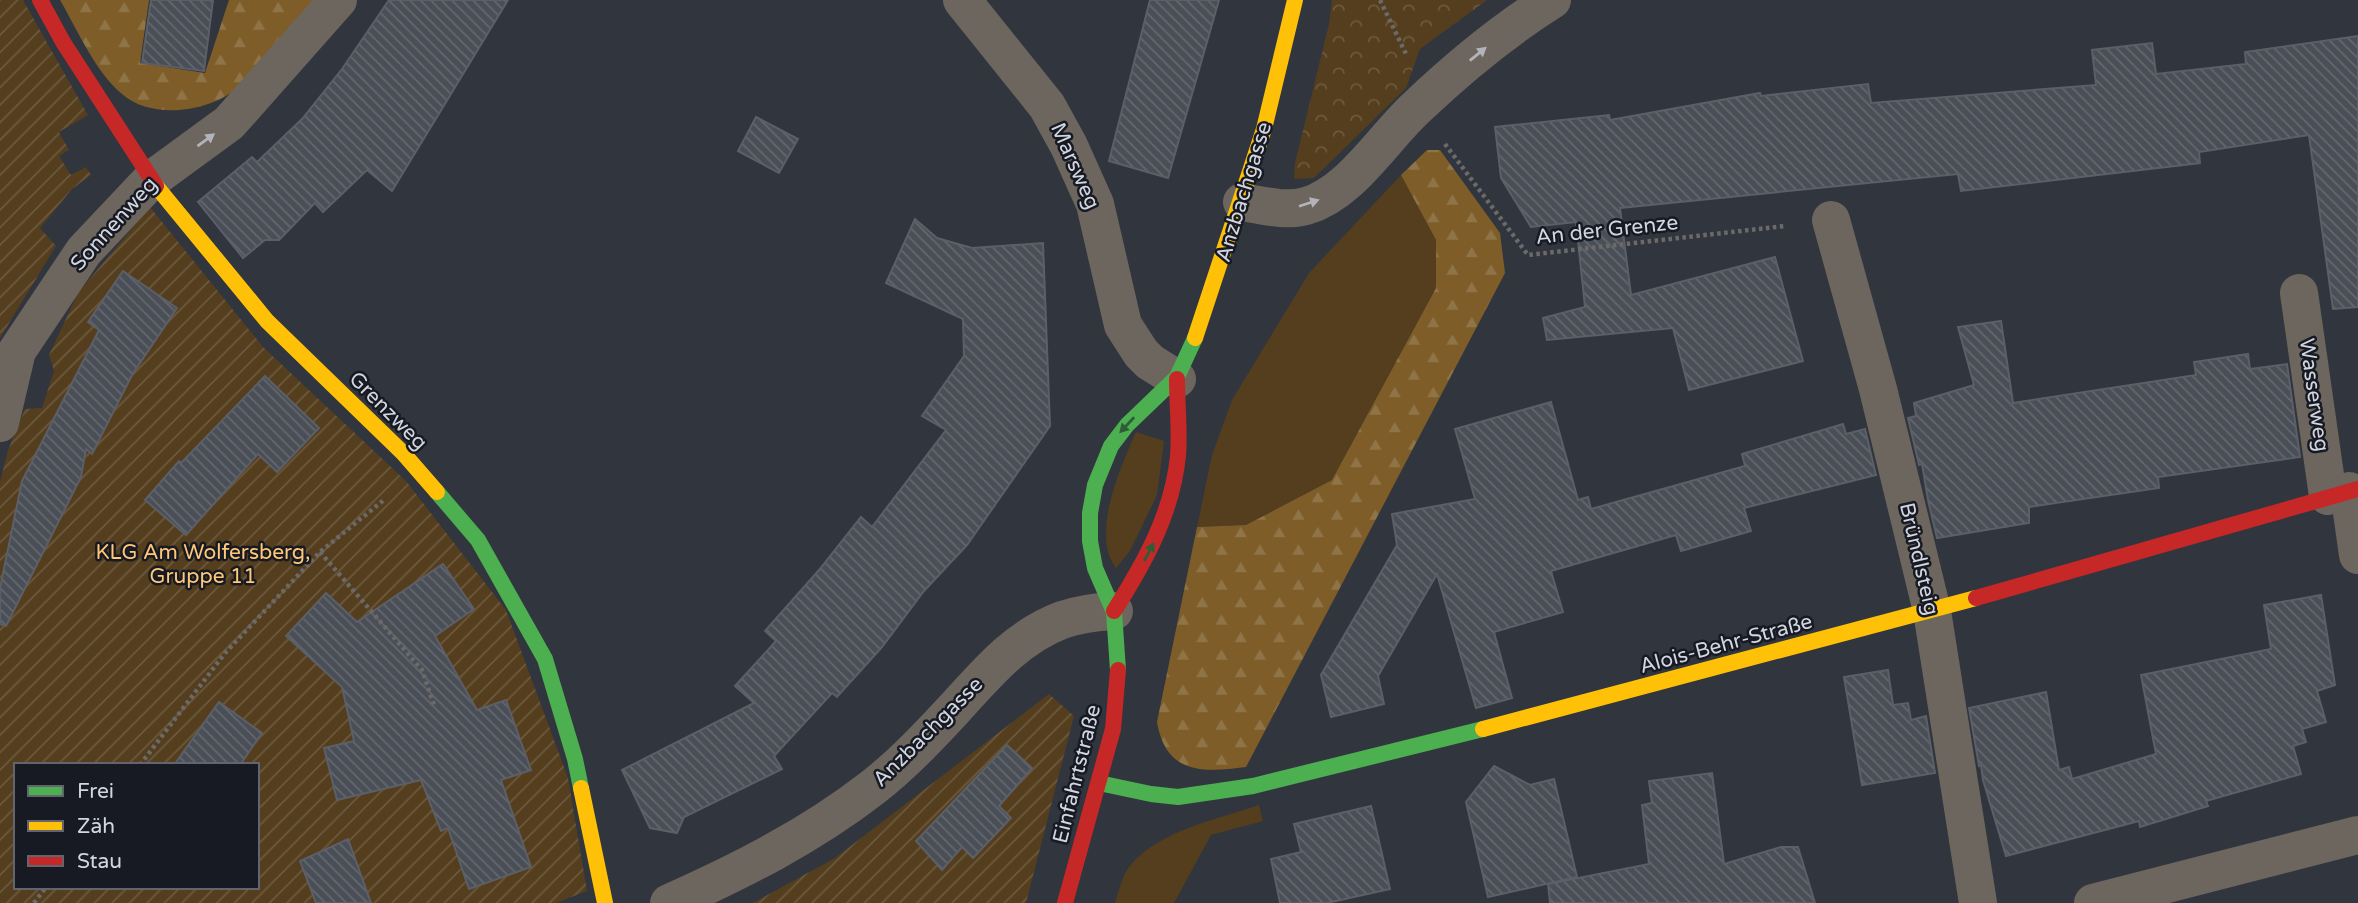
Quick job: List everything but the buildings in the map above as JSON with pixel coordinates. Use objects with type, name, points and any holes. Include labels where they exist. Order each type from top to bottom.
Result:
[{"type":"street","name":"Grenzweg","points":[[40,0],[63,42],[151,180],[267,321],[403,453],[478,540],[545,659],[575,759],[605,903]]},
{"type":"street","name":"Sonnenweg","points":[[0,423],[17,351],[84,251],[151,180],[229,123],[338,0]]},
{"type":"street","name":"Marsweg","points":[[962,0],[1048,106],[1095,204],[1123,325],[1150,362],[1177,379]]},
{"type":"street","name":"Anzbachgasse","points":[[1114,611],[1094,567],[1089,538],[1090,511],[1095,486],[1105,457],[1122,427],[1177,379],[1200,328],[1264,129],[1295,0]]},
{"type":"street","points":[[1242,202],[1282,208],[1304,206],[1325,198],[1342,186],[1417,106],[1501,36],[1552,0]]},
{"type":"street","name":"Bründlsteig","points":[[1831,220],[1878,389],[1932,611],[1978,903]]},
{"type":"street","name":"Wasserweg","points":[[2299,293],[2358,555]]},
{"type":"street","name":"Anzbachgasse","points":[[1114,611],[1137,575],[1166,519],[1174,489],[1179,452],[1177,379]]},
{"type":"street","name":"Alois-Behr-Straße","points":[[1099,783],[1178,797],[1253,786],[1595,701],[1932,611],[2345,492]]},
{"type":"street","name":"Anzbachgasse","points":[[669,903],[764,858],[816,827],[874,787],[921,744],[1014,647],[1063,620],[1084,614],[1114,611]]},
{"type":"street","name":"Einfahrtstraße","points":[[1065,903],[1099,783],[1117,703],[1114,611]]},
{"type":"street","points":[[2093,903],[2358,835]]},
{"type":"path","points":[[1380,0],[1418,79],[1417,106]]},
{"type":"path","name":"An der Grenze","points":[[1417,106],[1528,255],[1831,220]]},
{"type":"path","points":[[142,763],[225,653],[320,552],[419,473]]},
{"type":"path","points":[[320,552],[422,670],[435,705]]},
{"type":"green space","points":[[0,0],[23,0],[88,115],[59,132],[69,150],[59,156],[71,175],[86,167],[91,175],[72,189],[40,228],[56,246],[0,338]]},
{"type":"green space","points":[[60,0],[149,0],[140,63],[205,73],[229,0],[315,0],[260,65],[229,94],[199,107],[166,110],[135,102],[113,85],[95,63]]},
{"type":"green space","points":[[1332,0],[1487,0],[1420,49],[1406,88],[1314,178],[1294,179],[1295,163],[1329,24]]},
{"type":"green space","points":[[1427,150],[1440,150],[1500,233],[1505,273],[1246,767],[1215,770],[1188,766],[1169,752],[1157,722],[1197,527],[1246,525],[1332,480],[1436,288],[1436,240],[1401,175]]},
{"type":"green space","points":[[1401,175],[1436,240],[1436,288],[1332,480],[1246,525],[1197,527],[1212,455],[1232,400],[1309,273]]},
{"type":"green space","name":"KLG Am Wolfersberg, Gruppe 11","points":[[150,207],[263,347],[406,481],[506,610],[568,778],[587,891],[556,903],[0,903],[0,482],[8,450],[25,409],[42,408],[54,371],[49,355],[78,293]]},
{"type":"green space","points":[[1136,432],[1164,441],[1157,495],[1130,551],[1116,568],[1109,554],[1107,519],[1116,481]]},
{"type":"green space","points":[[1049,694],[1074,716],[1026,903],[753,903],[835,858]]},
{"type":"green space","points":[[1259,805],[1263,821],[1211,835],[1174,903],[1115,903],[1126,872],[1137,858],[1151,847],[1186,829]]},
{"type":"traffic: fast","points":[[1118,670],[1114,612],[1095,568],[1090,541],[1090,513],[1095,485],[1111,446],[1127,425],[1177,377],[1195,338]]},
{"type":"traffic: fast","points":[[437,492],[478,540],[545,659],[581,788]]},
{"type":"traffic: fast","points":[[1099,783],[1178,797],[1253,786],[1483,729]]},
{"type":"traffic: slow","points":[[1195,338],[1264,129],[1295,0]]},
{"type":"traffic: slow","points":[[156,186],[267,321],[403,453],[437,492]]},
{"type":"traffic: slow","points":[[1483,729],[1976,598]]},
{"type":"traffic: slow","points":[[581,788],[605,903]]},
{"type":"traffic: jam","points":[[40,0],[63,42],[156,186]]},
{"type":"traffic: jam","points":[[1114,611],[1146,556],[1170,498],[1178,456],[1177,379]]},
{"type":"traffic: jam","points":[[1976,598],[2358,489]]},
{"type":"traffic: jam","points":[[1065,903],[1113,729],[1118,670]]}]
